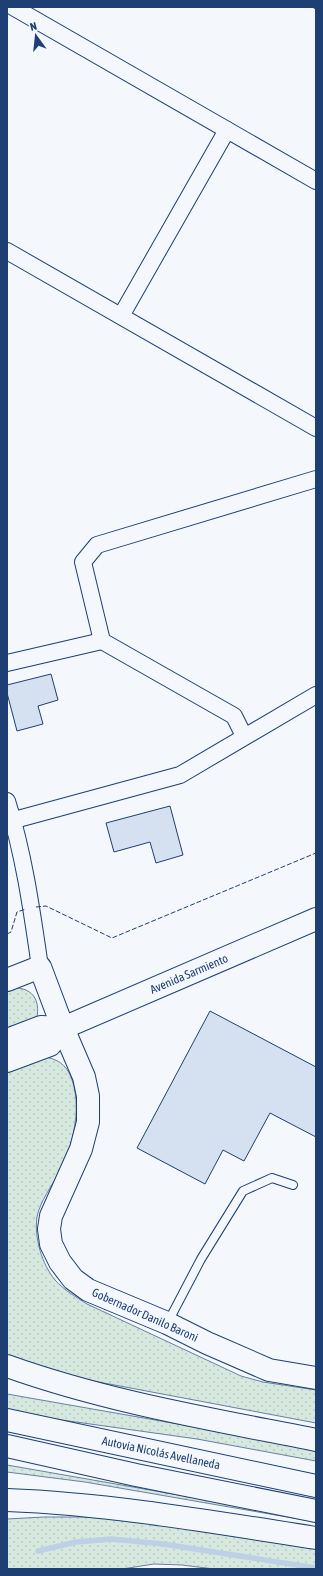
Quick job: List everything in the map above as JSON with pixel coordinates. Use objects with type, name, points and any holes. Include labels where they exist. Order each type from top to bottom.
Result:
[{"type":"main road","name":"Avenida Sarmiento","points":[[7,1040],[41,1027],[62,1028],[316,919]]},
{"type":"main road","points":[[7,980],[40,967]]},
{"type":"main road","name":"Gobernador Danilo Baroni","points":[[40,967],[62,1028],[84,1077],[88,1096],[88,1122],[81,1148],[51,1216],[49,1229],[51,1244],[60,1262],[73,1278],[88,1290],[167,1323],[207,1343],[269,1370],[316,1378]]},
{"type":"main road","points":[[7,1061],[50,1045],[62,1028]]},
{"type":"main road","points":[[7,1366],[47,1380],[143,1406],[316,1440]]},
{"type":"main road","name":"Autovía Nicolás Avellaneda","points":[[9,1420],[316,1486]]},
{"type":"main road","points":[[7,1446],[136,1476],[316,1511]]},
{"type":"main road","points":[[7,1500],[55,1502],[149,1513],[316,1538]]},
{"type":"street","points":[[13,7],[316,181]]},
{"type":"street","points":[[121,316],[227,130]]},
{"type":"street","points":[[7,250],[316,428]]},
{"type":"street","points":[[102,641],[83,562],[98,545],[316,479]]},
{"type":"street","points":[[7,663],[102,641],[234,716],[244,736]]},
{"type":"street","points":[[10,821],[180,775],[316,695]]},
{"type":"street","points":[[7,801],[10,821],[31,908],[40,967]]},
{"type":"lane","points":[[167,1323],[201,1258],[243,1191],[272,1178],[293,1185]]},
{"type":"shaded area","points":[[17,988],[31,993],[34,997],[38,1011],[37,1017],[7,1029],[7,989]]},
{"type":"shaded area","points":[[46,1057],[56,1060],[67,1069],[73,1083],[76,1105],[76,1116],[69,1150],[60,1171],[41,1205],[37,1217],[36,1225],[38,1242],[43,1259],[50,1274],[66,1290],[87,1304],[241,1376],[263,1382],[316,1390],[316,1423],[35,1370],[7,1361],[7,1073]]},
{"type":"shaded area","points":[[7,1394],[178,1424],[316,1446],[316,1461],[197,1439],[12,1413],[7,1432]]},
{"type":"shaded area","points":[[7,1465],[316,1519],[316,1522],[85,1482],[7,1472]]},
{"type":"shaded area","points":[[44,1517],[104,1517],[316,1548],[316,1569],[214,1569],[182,1565],[154,1564],[122,1569],[7,1569],[7,1519]]},
{"type":"building","points":[[51,674],[58,700],[38,706],[43,724],[17,731],[7,693],[7,685]]},
{"type":"building","points":[[170,806],[183,855],[156,863],[150,842],[114,852],[106,823]]},
{"type":"building","points":[[210,1011],[316,1067],[316,1137],[270,1113],[244,1161],[223,1150],[205,1184],[137,1148]]},
{"type":"waterway","points":[[38,1551],[76,1542],[112,1539],[163,1544],[316,1568]]},
{"type":"fence","points":[[312,7],[316,9]]},
{"type":"fence","points":[[36,907],[46,906],[112,938],[316,853]]},
{"type":"fence","points":[[7,934],[11,932],[17,912],[26,909]]}]
